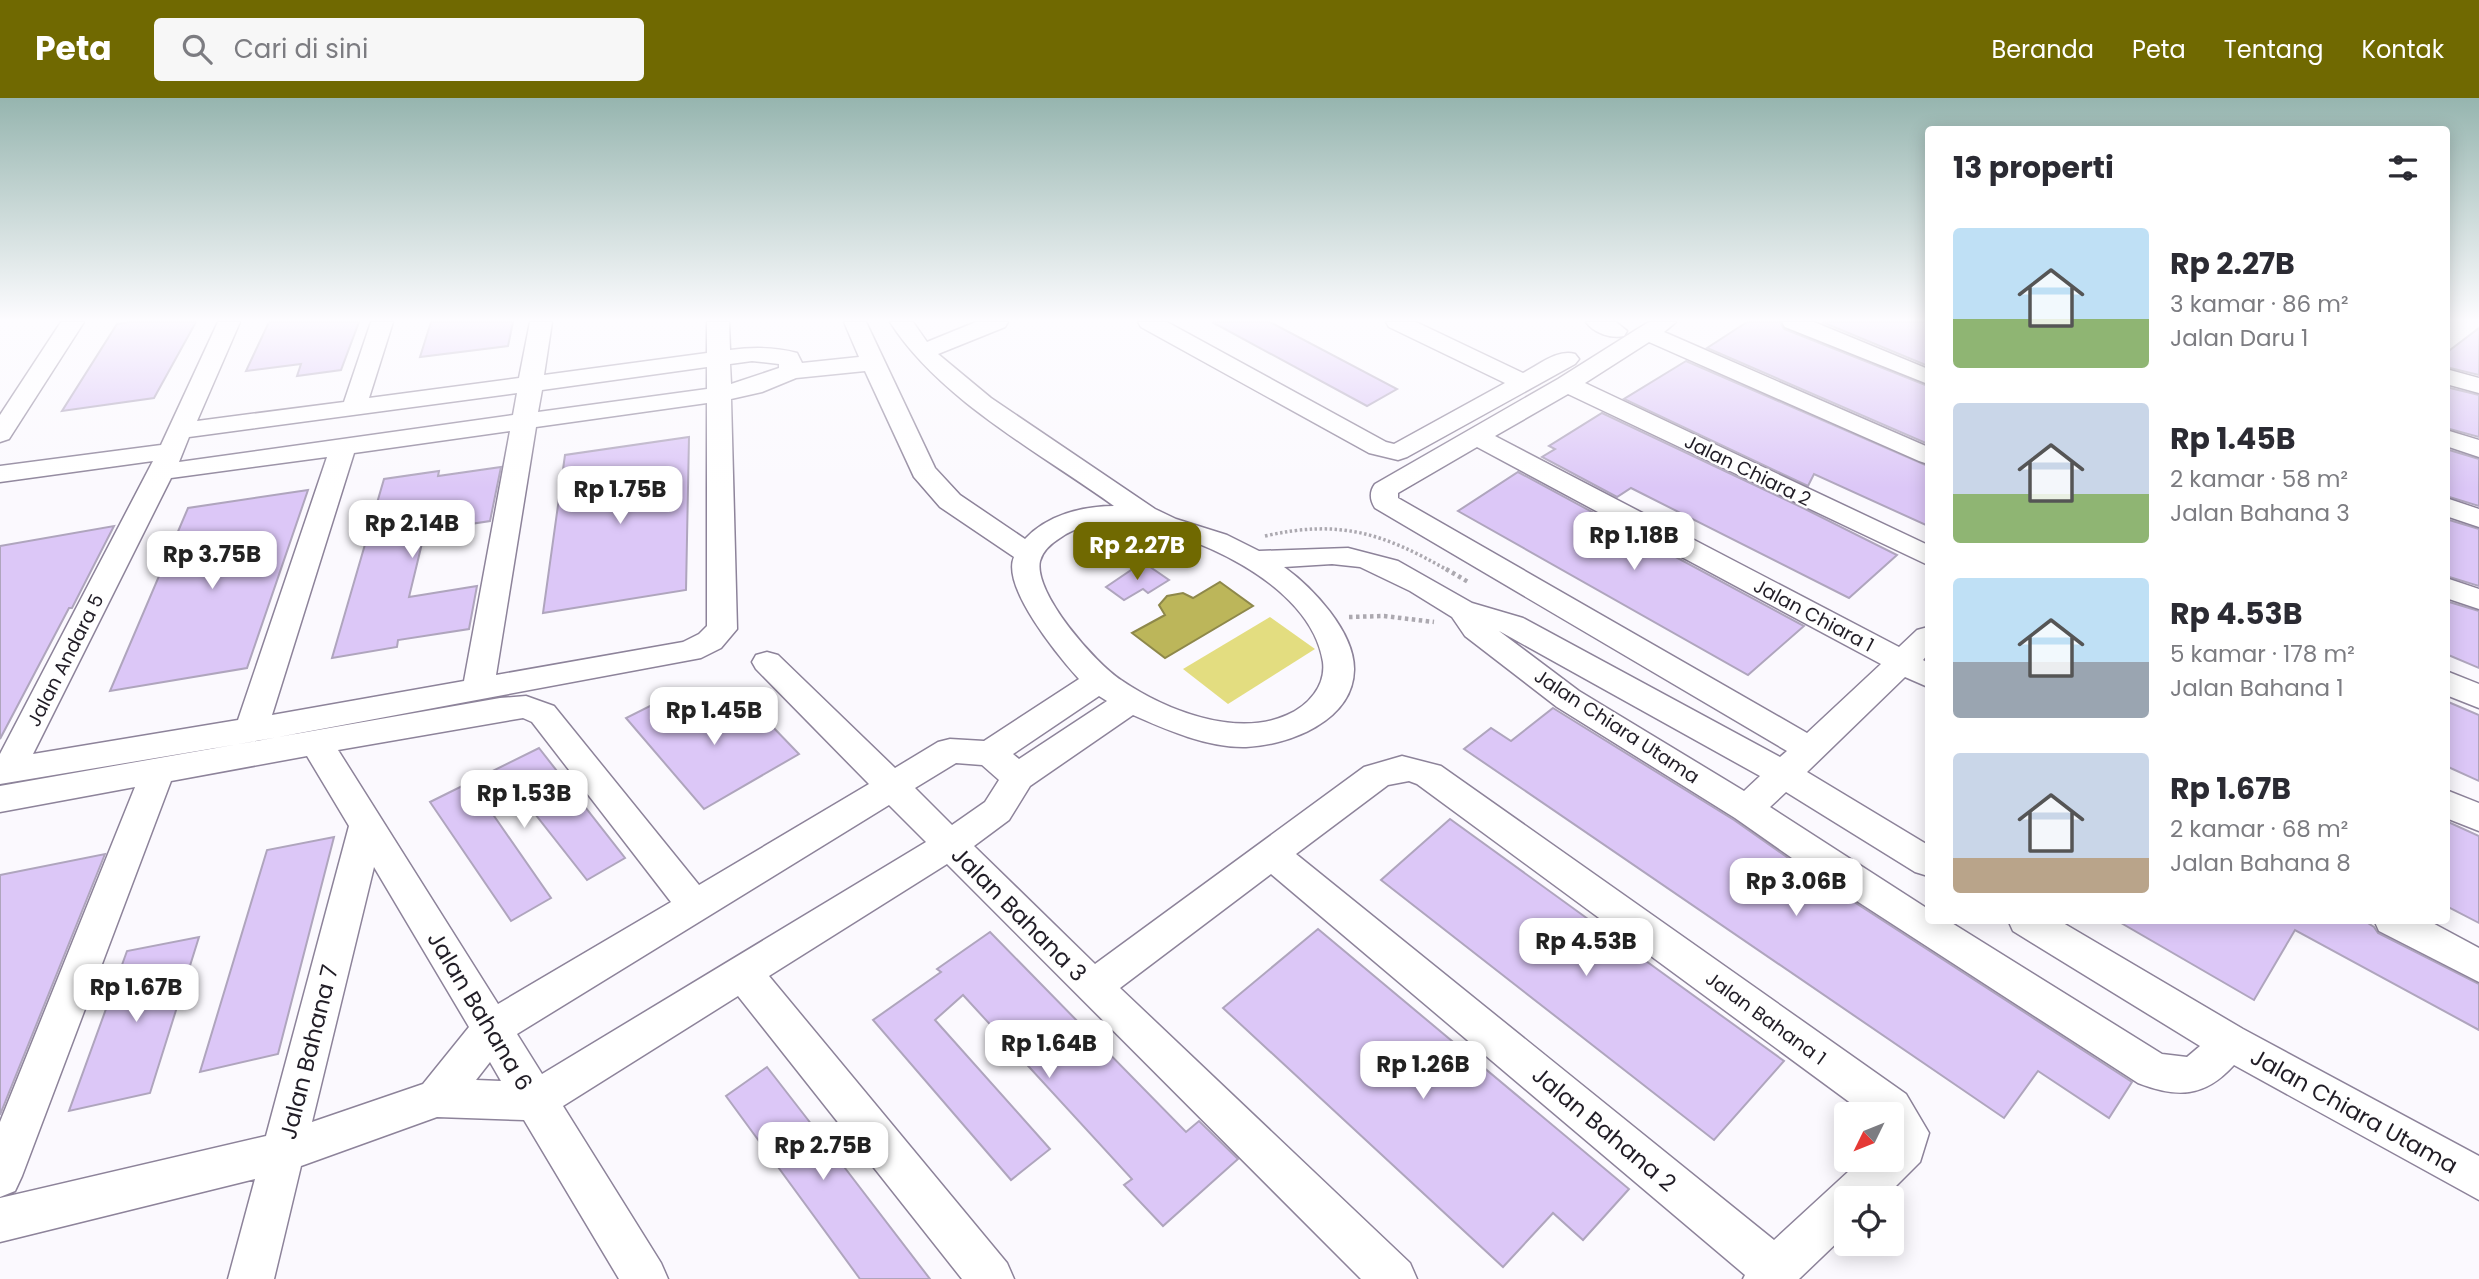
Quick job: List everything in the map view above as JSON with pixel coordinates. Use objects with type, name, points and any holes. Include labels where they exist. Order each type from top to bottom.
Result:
[{"type":"street","points":[[0,434],[37,377]]},
{"type":"street","name":"Jalan Andara 5","points":[[3,780],[170,451],[204,377]]},
{"type":"street","points":[[354,408],[364,377]]},
{"type":"street","points":[[478,689],[531,377]]},
{"type":"street","points":[[0,474],[170,451],[354,408],[580,377]]},
{"type":"street","points":[[3,780],[251,730],[690,651],[710,641],[722,629],[719,377]]},
{"type":"street","points":[[170,451],[343,446],[719,393],[753,387],[769,377]]},
{"type":"street","points":[[880,377],[923,471],[950,501],[1029,554]]},
{"type":"street","points":[[955,377],[981,401],[1155,520]]},
{"type":"street","points":[[1249,377],[1378,448],[1398,453],[1535,377]]},
{"type":"street","points":[[1512,377],[1524,383]]},
{"type":"street","points":[[1574,377],[1384,490],[1385,502],[1810,749]]},
{"type":"street","points":[[1748,377],[1925,455]]},
{"type":"street","points":[[2450,377],[2479,386]]},
{"type":"street","name":"Jalan Chiara 2","points":[[1567,383],[1925,555]]},
{"type":"street","name":"Jalan Chiara 1","points":[[1477,437],[1915,669]]},
{"type":"street","points":[[2450,439],[2479,449]]},
{"type":"street","points":[[251,730],[343,446]]},
{"type":"street","points":[[2450,508],[2479,519]]},
{"type":"street","points":[[1109,514],[1155,520],[1206,536],[1254,560],[1301,597],[1332,638],[1342,669],[1331,699],[1297,725],[1242,735],[1200,728],[1130,701],[1099,681],[1066,643],[1033,592],[1025,574],[1029,554],[1040,540],[1064,524],[1083,517],[1109,514]]},
{"type":"street","points":[[1254,560],[1343,556],[1375,562],[1399,572],[1462,610]]},
{"type":"street","points":[[2450,589],[2479,600]]},
{"type":"street","name":"Jalan Chiara Utama","points":[[1462,610],[1511,625],[1783,774],[1925,860]]},
{"type":"street","name":"Jalan Chiara Utama","points":[[1462,610],[1476,629],[1568,699],[1747,809],[1825,862],[2152,1070],[2177,1078],[2207,1068],[2229,1042]]},
{"type":"street","points":[[1747,809],[1810,749],[1915,669],[1925,644]]},
{"type":"street","points":[[1536,675],[1549,657],[1568,657]]},
{"type":"street","name":"Jalan Bahana 3","points":[[767,662],[1093,987],[1394,1279]]},
{"type":"street","points":[[437,1098],[492,1029],[950,751],[990,753],[1099,681]]},
{"type":"street","points":[[2450,684],[2479,697]]},
{"type":"street","points":[[0,1220],[284,1152],[437,1098],[535,1101],[950,845],[997,811],[1018,777],[1130,701]]},
{"type":"street","points":[[3,780],[158,771],[526,707],[543,714],[695,906]]},
{"type":"street","name":"Jalan Bahana 6","points":[[316,742],[645,1279]]},
{"type":"street","points":[[990,753],[1018,777]]},
{"type":"street","name":"Jalan Bahana 1","points":[[1270,853],[1376,776],[1392,768],[1410,767],[1429,775],[1883,1102]]},
{"type":"street","points":[[0,1176],[158,771]]},
{"type":"street","points":[[2450,805],[2479,818]]},
{"type":"street","name":"Jalan Bahana 7","points":[[251,1279],[367,825]]},
{"type":"street","points":[[1093,987],[1270,853]]},
{"type":"street","name":"Jalan Bahana 2","points":[[1270,853],[1771,1275]]},
{"type":"street","name":"Jalan Chiara Utama","points":[[2033,924],[2229,1042],[2479,1179]]},
{"type":"street","points":[[2400,924],[2479,966]]},
{"type":"street","points":[[743,973],[983,1268]]},
{"type":"street","points":[[1864,1186],[1877,1172]]},
{"type":"street","points":[[1771,1275],[1834,1215]]},
{"type":"path","points":[[1316,618],[1384,616],[1433,622],[1462,610]]},
{"type":"shaded area","points":[[1220,582],[1253,606],[1165,658],[1132,633],[1165,615],[1159,605],[1167,596],[1183,593],[1193,598]]},
{"type":"shaded area","points":[[1270,617],[1315,649],[1228,704],[1183,669]]},
{"type":"building","points":[[83,377],[166,377],[154,398],[62,411]]},
{"type":"building","points":[[1314,377],[1374,377],[1397,389],[1367,406]]},
{"type":"building","points":[[1660,377],[1723,377],[1925,465],[1925,525],[1814,474],[1808,486],[1624,399]]},
{"type":"building","points":[[1774,377],[1906,377],[1925,385],[1925,443]]},
{"type":"building","points":[[2450,388],[2479,395],[2479,437],[2450,429]]},
{"type":"building","points":[[1602,413],[1897,555],[1849,598],[1631,488],[1617,497],[1542,457],[1555,449],[1549,446]]},
{"type":"building","points":[[689,437],[686,590],[543,613],[565,455]]},
{"type":"building","points":[[2450,450],[2479,459],[2479,506],[2450,497]]},
{"type":"building","points":[[501,467],[490,521],[425,531],[409,597],[477,586],[469,629],[398,640],[397,647],[332,658],[384,479],[439,471],[438,476]]},
{"type":"building","points":[[1518,472],[1804,626],[1748,675],[1458,511]]},
{"type":"building","points":[[308,490],[247,668],[110,691],[188,508]]},
{"type":"building","points":[[2450,520],[2479,529],[2479,586],[2450,577]]},
{"type":"building","points":[[114,526],[72,608],[69,608],[0,739],[0,546]]},
{"type":"building","points":[[1143,562],[1169,580],[1148,593],[1143,589],[1124,600],[1106,587]]},
{"type":"building","points":[[2450,602],[2479,611],[2479,668],[2450,656]]},
{"type":"building","points":[[740,693],[799,754],[704,809],[626,718],[660,701],[681,725]]},
{"type":"building","points":[[2450,703],[2479,715],[2479,781],[2450,768]]},
{"type":"building","points":[[1553,708],[1734,820],[1811,874],[2132,1082],[2109,1118],[2038,1071],[2004,1118],[1464,749],[1491,728],[1511,741]]},
{"type":"building","points":[[539,748],[625,858],[587,880],[509,781],[483,800],[551,898],[511,921],[430,802]]},
{"type":"building","points":[[1450,819],[1784,1061],[1714,1140],[1381,880]]},
{"type":"building","points":[[2450,823],[2479,836],[2479,923],[2450,908]]},
{"type":"building","points":[[334,837],[278,1054],[200,1072],[267,850]]},
{"type":"building","points":[[105,854],[0,1115],[0,875]]},
{"type":"building","points":[[2123,924],[2369,924],[2378,933],[2479,984],[2479,1030],[2295,930],[2254,1000]]},
{"type":"building","points":[[1318,929],[1629,1189],[1583,1240],[1553,1213],[1503,1267],[1223,1008]]},
{"type":"building","points":[[990,932],[1186,1132],[1199,1121],[1238,1159],[1163,1226],[1124,1185],[1132,1179],[963,995],[935,1020],[1050,1149],[1011,1180],[873,1020],[941,972],[937,969]]},
{"type":"building","points":[[199,937],[150,1093],[69,1111],[127,951]]},
{"type":"building","points":[[767,1067],[930,1279],[860,1279],[726,1096]]}]
